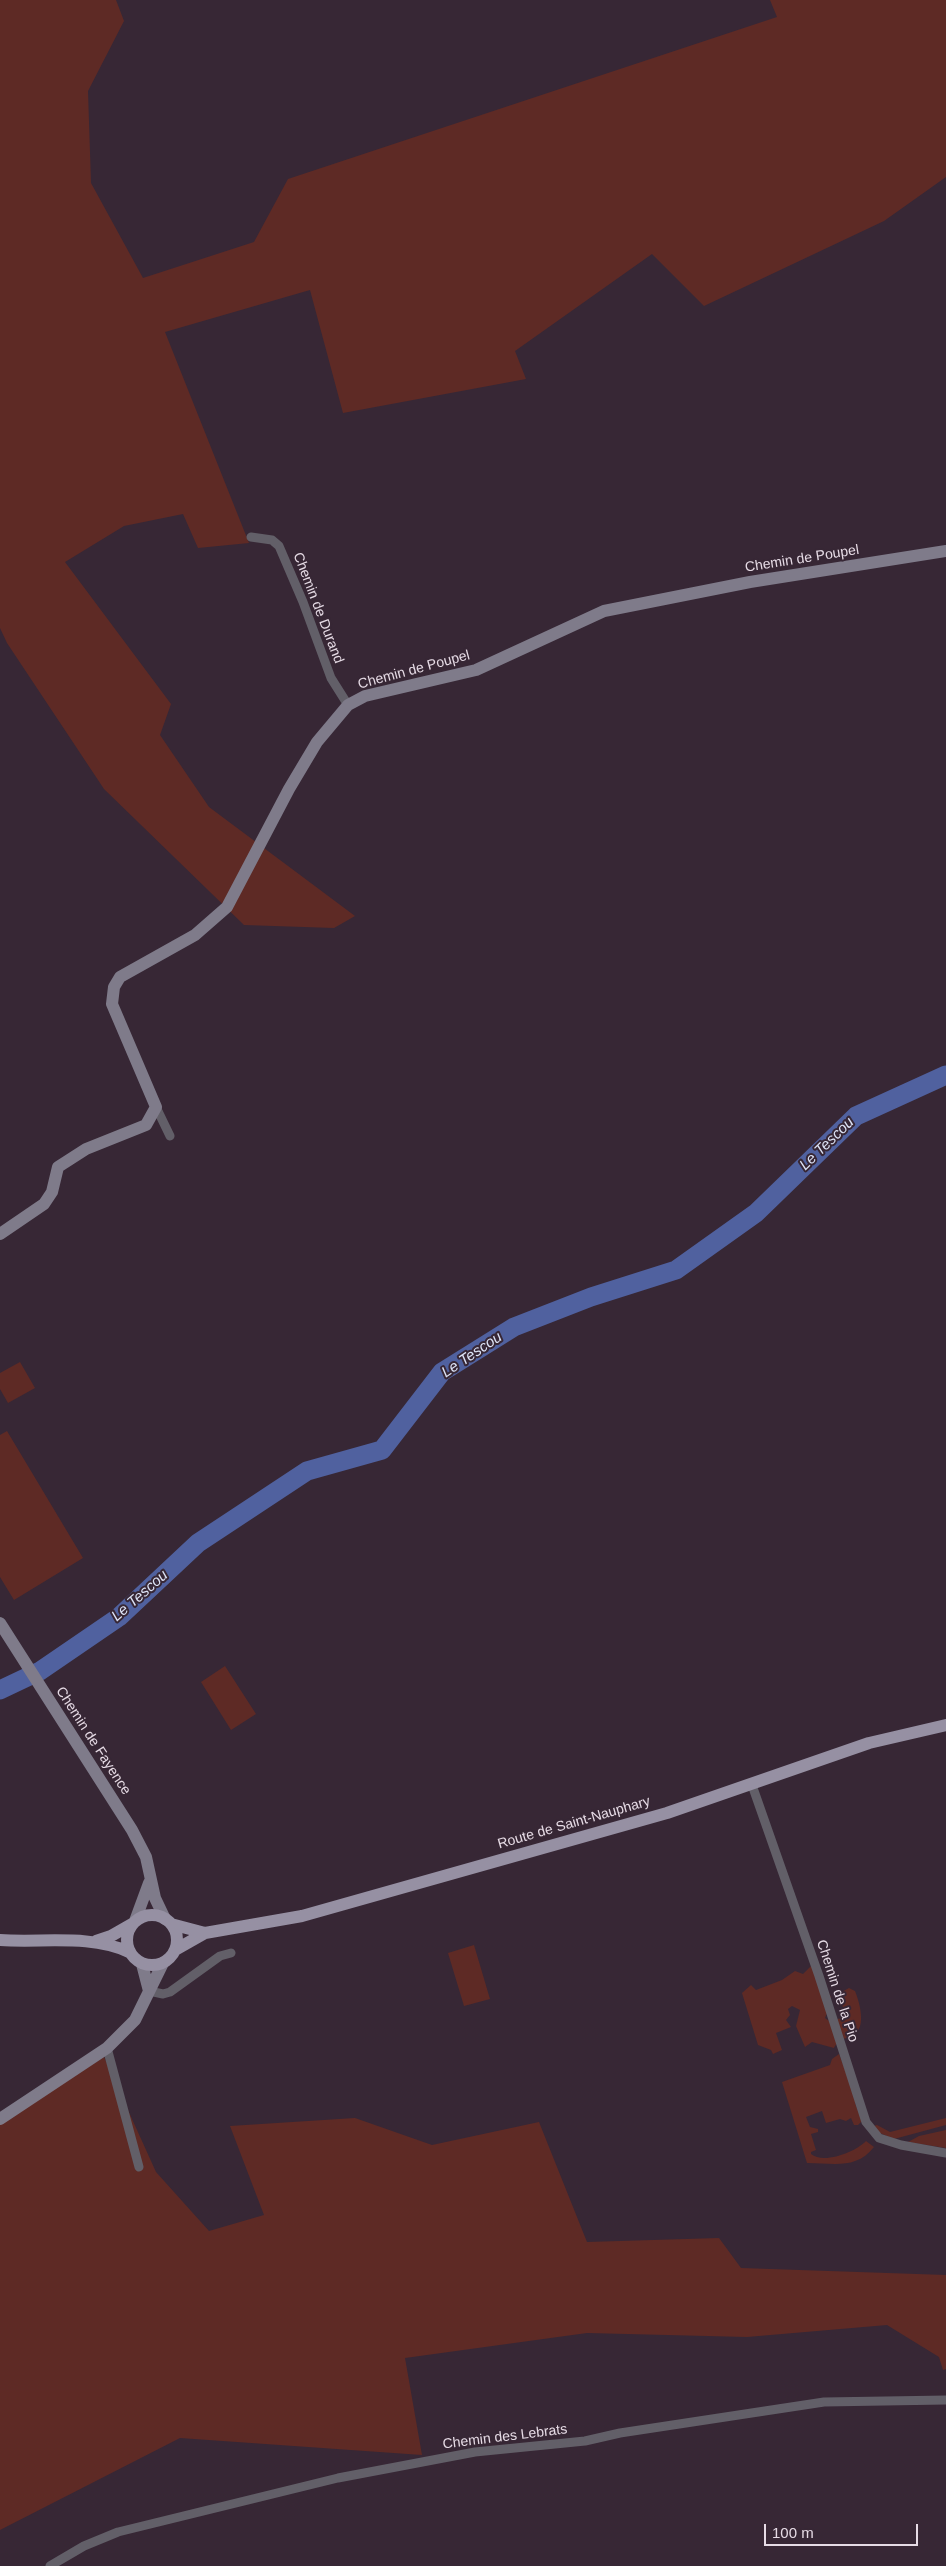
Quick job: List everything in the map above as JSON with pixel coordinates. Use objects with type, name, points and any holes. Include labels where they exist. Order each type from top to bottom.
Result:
[{"type":"main road","name":"Route de Saint-Nauphary","points":[[175,1950],[205,1933],[302,1916],[649,1818],[752,1785],[869,1743],[946,1725]]},
{"type":"main road","points":[[0,1940],[91,1942],[113,1945],[129,1952],[142,1964],[153,1966],[163,1963],[175,1950],[177,1935],[168,1921],[150,1915],[111,1936],[91,1942]]},
{"type":"main road","name":"Route de Saint-Nauphary","points":[[168,1921],[205,1933]]},
{"type":"main road","points":[[129,1952],[126,1938],[134,1922]]},
{"type":"street","name":"Chemin de Durand","points":[[251,537],[272,540],[279,546],[303,602],[331,678],[348,705]]},
{"type":"street","name":"Chemin de Poupel","points":[[170,1136],[112,1004],[114,987],[120,977],[195,935],[227,907],[298,773],[317,742],[348,705],[365,696],[476,670],[604,611],[750,582],[946,550]]},
{"type":"street","points":[[0,1234],[44,1204],[52,1192],[58,1167],[70,1157],[146,1125],[156,1107]]},
{"type":"street","name":"Chemin de Fayence","points":[[0,1623],[132,1830],[146,1858],[157,1903],[168,1921]]},
{"type":"street","name":"Chemin de la Pio","points":[[752,1785],[819,1976],[866,2122],[879,2138],[901,2145],[946,2153]]},
{"type":"street","name":"Chemin de Fayence","points":[[134,1922],[146,1898],[150,1880]]},
{"type":"street","points":[[149,1991],[163,1994],[170,1992],[220,1956],[231,1953]]},
{"type":"street","points":[[0,2119],[107,2048],[135,2020],[163,1963]]},
{"type":"street","points":[[142,1964],[149,1991]]},
{"type":"street","points":[[107,2048],[139,2168]]},
{"type":"street","name":"Chemin des Lebrats","points":[[50,2566],[84,2546],[118,2532],[338,2478],[475,2452],[585,2442],[620,2433],[824,2402],[946,2400]]},
{"type":"shaded area","points":[[0,0],[116,0],[124,21],[88,91],[91,183],[143,278],[254,242],[288,179],[777,17],[770,0],[946,0],[946,177],[884,221],[704,306],[652,254],[515,351],[526,379],[343,413],[310,290],[165,332],[249,543],[198,548],[183,514],[124,526],[65,562],[171,704],[160,735],[209,807],[355,916],[334,928],[244,925],[104,789],[7,643],[0,628]]},
{"type":"shaded area","points":[[20,1362],[35,1388],[8,1403],[0,1389],[0,1373]]},
{"type":"shaded area","points":[[7,1431],[83,1558],[14,1600],[0,1577],[0,1435]]},
{"type":"shaded area","points":[[225,1666],[256,1714],[231,1730],[201,1682]]},
{"type":"shaded area","points":[[474,1945],[490,1999],[464,2006],[448,1953]]},
{"type":"shaded area","points":[[812,1965],[831,1997],[831,2003],[825,2018],[829,2021],[842,2018],[844,2013],[840,1993],[849,1988],[855,1991],[860,2006],[861,2024],[859,2029],[853,2035],[839,2041],[834,2048],[812,2042],[805,2047],[796,2026],[800,2010],[792,2006],[788,2009],[790,2015],[786,2020],[791,2027],[776,2033],[782,2050],[773,2054],[771,2050],[758,2045],[742,1993],[751,1985],[756,1990],[782,1980],[795,1971],[803,1974]]},
{"type":"shaded area","points":[[839,2054],[856,2098],[855,2103],[862,2121],[858,2125],[854,2125],[851,2118],[846,2121],[840,2119],[826,2123],[822,2111],[806,2117],[810,2127],[818,2129],[818,2132],[811,2134],[816,2150],[811,2152],[811,2154],[824,2158],[832,2157],[855,2149],[866,2141],[874,2147],[860,2159],[844,2164],[807,2163],[782,2082],[830,2065],[832,2059]]},
{"type":"shaded area","points":[[104,2057],[156,2172],[209,2231],[264,2215],[230,2126],[355,2118],[432,2145],[539,2122],[587,2242],[719,2238],[741,2268],[946,2275],[946,2369],[943,2370],[939,2357],[887,2325],[747,2337],[587,2333],[405,2358],[422,2455],[180,2438],[0,2530],[0,2124]]},
{"type":"shaded area","points":[[946,2118],[946,2125],[894,2139],[880,2133],[874,2126],[877,2125],[890,2132]]},
{"type":"shaded area","points":[[946,2130],[946,2148],[908,2142],[919,2136]]},
{"type":"waterway","name":"Le Tescou","points":[[0,1690],[40,1671],[119,1617],[198,1543],[307,1471],[382,1450],[442,1372],[514,1327],[591,1297],[676,1270],[756,1213],[856,1116],[946,1075]]}]
